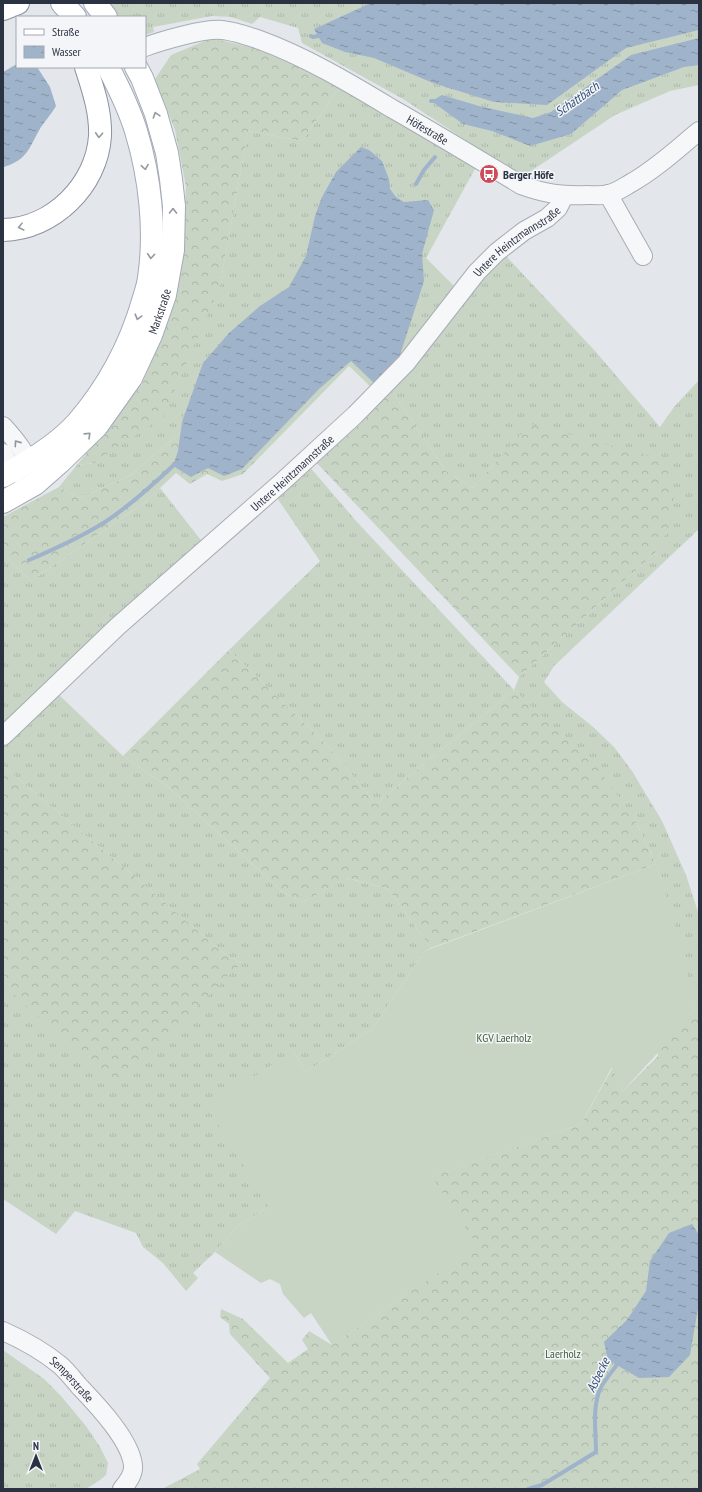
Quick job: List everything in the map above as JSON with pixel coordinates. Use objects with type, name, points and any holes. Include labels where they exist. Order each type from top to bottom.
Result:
[{"type":"main road","points":[[3,8],[17,3]]},
{"type":"main road","points":[[62,3],[73,16]]},
{"type":"main road","points":[[95,3],[105,16]]},
{"type":"main road","points":[[3,230],[22,228],[39,222],[55,213],[70,201],[82,187],[92,169],[98,150],[100,123],[96,96],[86,68]]},
{"type":"main road","name":"Markstraße","points":[[12,465],[49,448],[76,424],[103,390],[120,361],[136,325],[149,279],[151,251],[150,205],[143,158],[136,130],[124,98],[109,68]]},
{"type":"main road","name":"Markstraße","points":[[3,502],[35,484],[97,426],[127,384],[151,335],[165,295],[173,250],[174,206],[171,179],[167,153],[156,114],[136,68]]},
{"type":"street","name":"Höfestraße","points":[[146,47],[209,30],[221,30],[236,33],[282,48],[366,92],[522,185],[543,193],[564,196],[608,194],[619,190],[664,162],[699,131]]},
{"type":"street","points":[[608,194],[643,256]]},
{"type":"street","name":"Untere Heintzmannstraße","points":[[3,736],[114,630],[276,488],[388,384],[406,364],[477,272],[497,252],[524,231],[547,218],[558,208],[564,196]]},
{"type":"street","points":[[3,426],[12,436],[12,465],[35,484]]},
{"type":"street","name":"Semperstraße","points":[[3,1331],[24,1341],[60,1366],[113,1425],[130,1452],[133,1466],[128,1483],[122,1489]]},
{"type":"green space","points":[[107,3],[699,3],[699,85],[670,91],[615,115],[522,177],[403,99],[302,43],[298,28],[260,17],[252,24],[231,17],[212,16],[153,27],[154,32],[146,35],[146,16],[116,16]]},
{"type":"green space","points":[[212,38],[285,56],[339,88],[302,141],[248,131],[220,286],[163,417],[94,463],[77,465],[142,384],[173,307],[182,267],[186,187],[175,130],[155,79],[171,55]]},
{"type":"green space","points":[[339,88],[476,167],[426,258],[454,286],[405,357],[373,389],[349,366],[298,418],[291,403],[180,433],[131,475],[80,498],[59,487],[77,465],[94,463],[220,286],[248,131],[302,141]]},
{"type":"green space","points":[[505,255],[596,352],[660,427],[674,407],[699,380],[699,529],[554,666],[544,682],[562,702],[592,726],[614,747],[632,771],[662,821],[686,875],[699,915],[699,1009],[696,1011],[656,864],[634,818],[514,690],[519,677],[656,552],[531,424],[473,488],[446,471],[391,390],[427,352],[468,292]]},
{"type":"green space","points":[[391,390],[446,471],[473,488],[530,424],[667,460],[674,497],[668,530],[656,552],[519,677],[315,461]]},
{"type":"green space","points":[[291,403],[298,418],[243,474],[222,481],[207,474],[190,484],[176,473],[145,502],[31,581],[3,554],[3,517],[59,487],[80,498],[131,475],[180,433],[183,418]]},
{"type":"green space","points":[[308,465],[357,522],[514,690],[376,804],[328,746],[229,650],[320,561],[275,495]]},
{"type":"green space","points":[[160,488],[204,544],[3,727],[3,554],[31,581],[145,502]]},
{"type":"green space","points":[[229,650],[328,746],[376,804],[514,690],[596,766],[634,818],[656,864],[431,948],[388,889],[347,878],[303,902],[284,893],[168,787],[123,756]]},
{"type":"green space","points":[[57,693],[123,756],[168,787],[284,893],[303,902],[346,878],[388,889],[431,948],[425,951],[372,1029],[306,1072],[293,1051],[269,1206],[236,1228],[215,1252],[193,1273],[198,1278],[186,1291],[163,1263],[143,1247],[136,1233],[75,1211],[56,1234],[3,1199],[3,984],[241,963],[222,952],[3,766],[3,746]]},
{"type":"green space","points":[[3,766],[222,952],[241,963],[118,1086],[3,985]]},
{"type":"green space","name":"KGV Laerholz","points":[[656,864],[682,949],[696,1011],[622,1092],[612,1067],[581,1124],[432,1177],[478,1246],[332,1345],[311,1313],[304,1318],[283,1294],[280,1284],[270,1279],[261,1283],[215,1252],[236,1228],[269,1206],[207,1107],[293,1051],[306,1072],[372,1029],[425,951]]},
{"type":"green space","name":"Laerholz","points":[[699,1009],[699,1489],[162,1489],[200,1469],[197,1464],[270,1378],[230,1334],[229,1324],[220,1317],[221,1309],[243,1319],[288,1363],[308,1349],[302,1340],[309,1331],[332,1345],[477,1246],[431,1177],[581,1124],[613,1067],[622,1092],[658,1056],[652,1027]]},
{"type":"green space","points":[[3,1350],[44,1379],[61,1396],[86,1426],[100,1447],[108,1463],[106,1475],[100,1480],[86,1489],[3,1489]]},
{"type":"water","points":[[371,3],[699,3],[699,30],[626,48],[547,105],[494,102],[433,83],[374,58],[345,52],[322,43],[314,29]]},
{"type":"water","name":"Schattbach","points":[[699,38],[699,65],[684,67],[622,90],[571,134],[530,146],[492,131],[463,124],[434,103],[435,99],[442,95],[479,106],[533,118],[551,112],[631,55]]},
{"type":"water","points":[[16,65],[16,68],[38,68],[50,87],[56,106],[41,127],[24,156],[12,164],[4,167],[3,167],[3,72]]},
{"type":"water","points":[[361,147],[369,150],[382,161],[389,179],[390,189],[396,197],[404,202],[428,200],[434,210],[422,254],[424,281],[400,355],[374,383],[351,361],[319,389],[242,469],[224,476],[208,468],[191,477],[173,466],[178,451],[182,422],[203,363],[229,333],[260,306],[289,287],[306,256],[315,216],[322,197],[336,172]]},
{"type":"water","points":[[692,1224],[699,1235],[698,1308],[690,1355],[669,1377],[639,1378],[608,1360],[604,1342],[627,1320],[646,1291],[650,1261],[669,1233]]},
{"type":"waterway","points":[[311,36],[322,35]]},
{"type":"waterway","points":[[431,101],[440,101]]},
{"type":"waterway","points":[[416,184],[424,170],[435,157]]},
{"type":"waterway","points":[[29,560],[87,533],[105,522],[124,509],[176,463]]},
{"type":"waterway","name":"Asbecke","points":[[528,1489],[542,1485],[596,1452],[596,1404],[600,1389],[616,1366],[617,1362]]},
{"type":"place","name":"Berger Höfe","points":[[489,174]]}]
